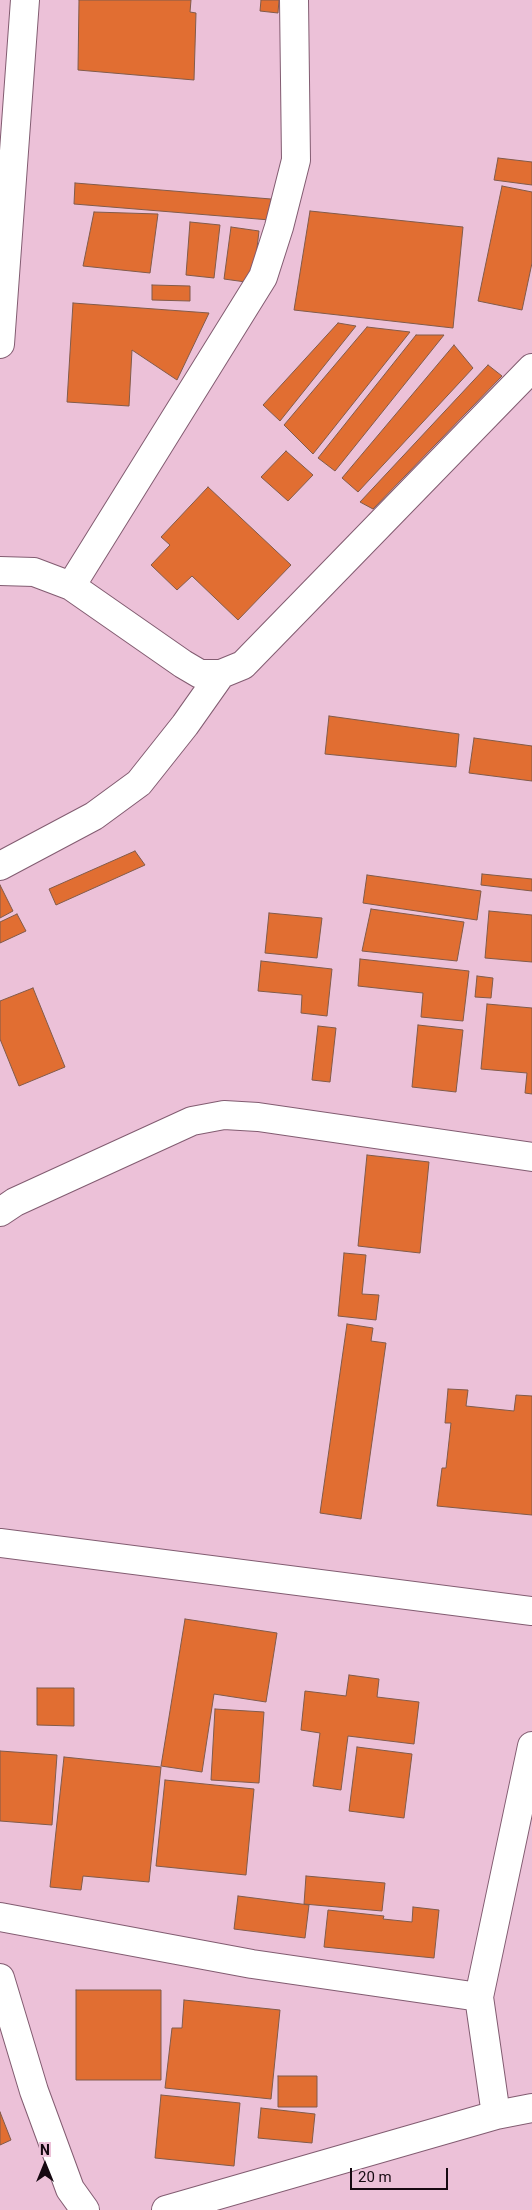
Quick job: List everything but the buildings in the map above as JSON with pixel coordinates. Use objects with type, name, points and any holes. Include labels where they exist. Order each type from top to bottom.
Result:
[{"type":"street","points":[[0,344],[25,0]]},
{"type":"street","points":[[71,586],[263,277],[279,227],[296,160],[294,0]]},
{"type":"street","points":[[0,571],[34,572],[71,586],[200,674],[221,674],[243,665],[532,368]]},
{"type":"street","points":[[0,866],[94,816],[139,783],[185,725],[221,674]]},
{"type":"street","points":[[0,1212],[14,1202],[192,1121],[224,1115],[258,1117],[532,1157]]},
{"type":"street","points":[[0,1543],[532,1612]]},
{"type":"street","points":[[496,2115],[479,1997],[532,1746]]},
{"type":"street","points":[[0,1918],[252,1964],[479,1997]]},
{"type":"street","points":[[0,1978],[34,2091],[70,2189],[85,2210]]},
{"type":"street","points":[[166,2210],[496,2115],[532,2108]]}]
